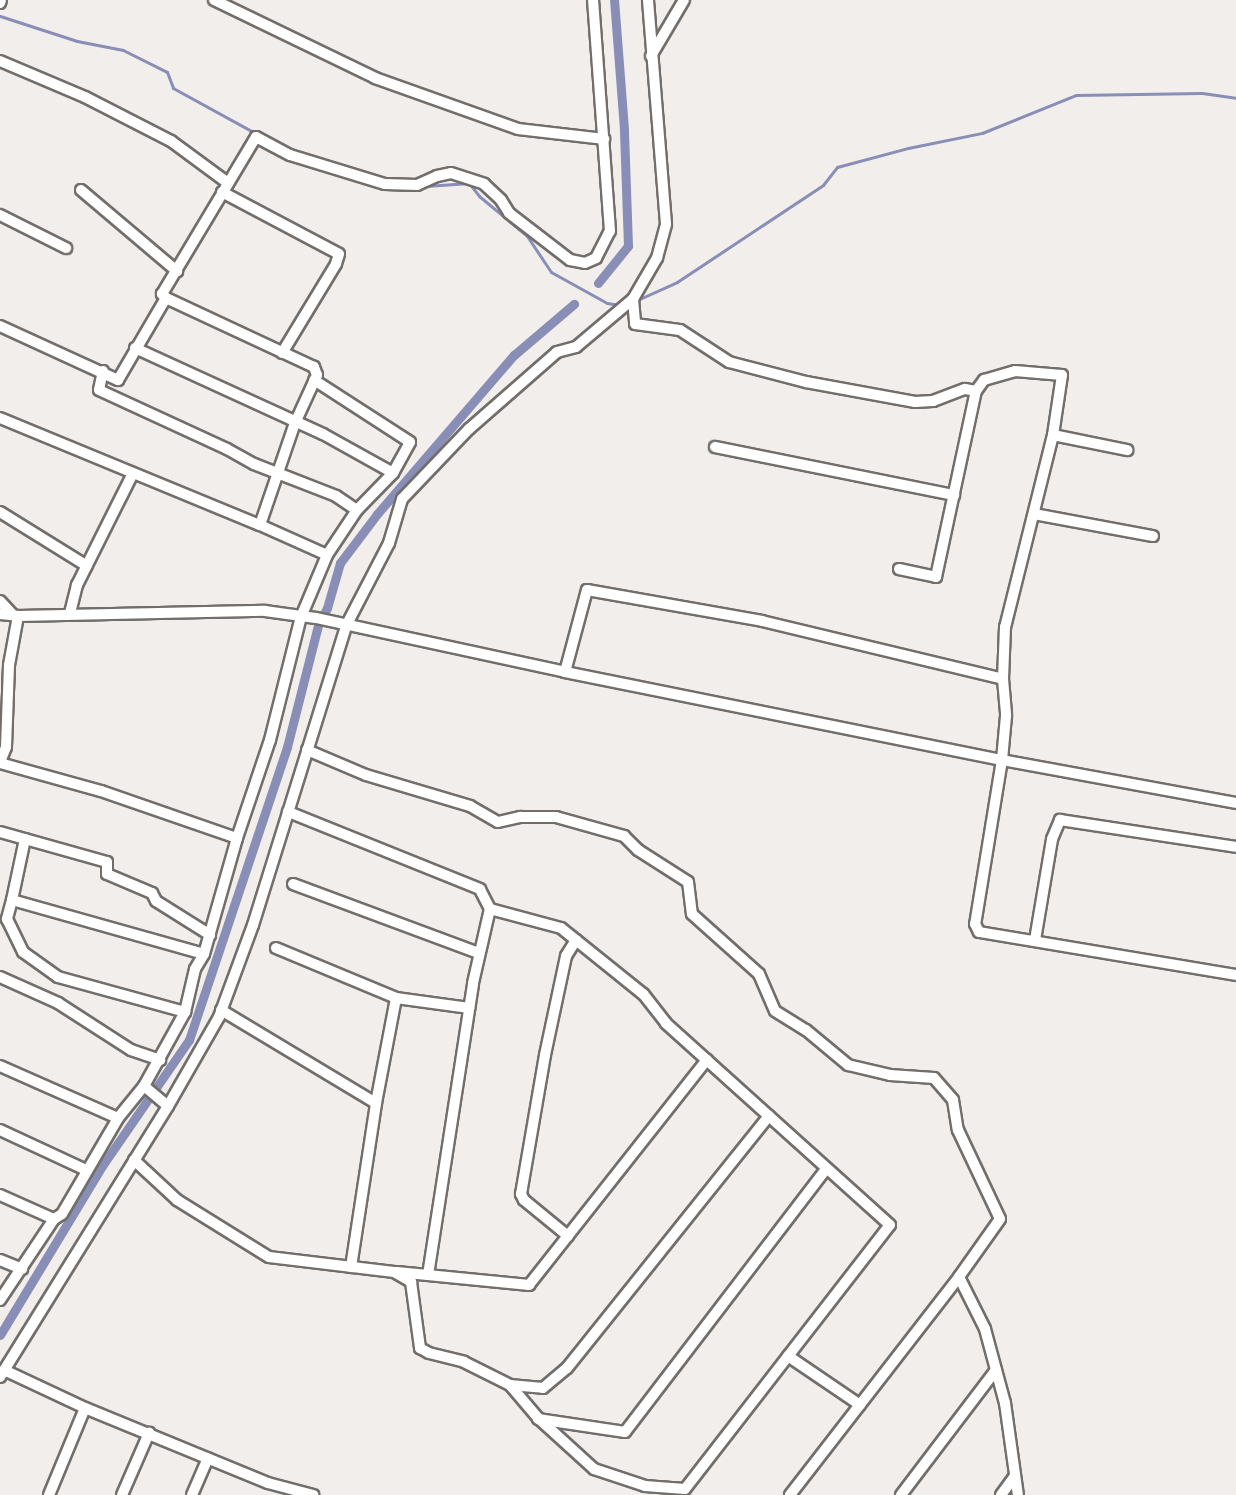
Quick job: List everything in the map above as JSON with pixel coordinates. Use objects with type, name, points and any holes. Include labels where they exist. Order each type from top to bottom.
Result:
[{"type":"street","points":[[214,0],[375,78],[518,129],[604,139]]},
{"type":"street","points":[[260,525],[295,423],[317,375],[314,367],[166,298],[162,294],[256,137],[290,155],[385,184],[417,185],[436,176],[451,173],[484,184],[501,200],[509,213],[570,260],[585,263],[596,258],[609,231],[592,0]]},
{"type":"street","points":[[314,1495],[270,1490],[208,1458],[2,1373],[168,1106],[221,1010],[253,925],[307,750],[341,625],[389,543],[402,500],[469,429],[557,352],[576,347],[633,299],[657,258],[666,224],[648,0]]},
{"type":"street","points":[[651,56],[684,0]]},
{"type":"street","points":[[0,61],[85,97],[171,141],[225,188],[339,254],[336,264],[282,353]]},
{"type":"street","points":[[81,190],[177,272]]},
{"type":"street","points":[[0,215],[66,248]]},
{"type":"street","points":[[0,326],[103,371],[118,380],[166,298]]},
{"type":"street","points":[[633,299],[635,324],[680,330],[729,362],[751,368],[806,382],[915,402],[933,401],[965,389],[976,391]]},
{"type":"street","points":[[135,348],[323,434],[393,473]]},
{"type":"street","points":[[103,371],[99,390],[227,449],[254,464],[336,496],[357,510]]},
{"type":"street","points":[[899,569],[936,577],[976,391],[984,381],[1015,371],[1062,375],[1053,435],[1005,627],[1003,678],[1006,716],[1002,760],[975,924],[979,932],[1236,975]]},
{"type":"street","points":[[0,1300],[54,1219],[62,1214],[118,1118],[144,1086],[160,1060],[185,1012],[195,969],[204,954],[237,838],[270,740],[301,617],[327,555],[357,510],[393,473],[410,442],[314,380]]},
{"type":"street","points":[[0,418],[327,555]]},
{"type":"street","points":[[1053,435],[1127,450]]},
{"type":"street","points":[[715,447],[954,495]]},
{"type":"street","points":[[70,613],[77,585],[133,473]]},
{"type":"street","points":[[0,512],[87,566]]},
{"type":"street","points":[[1034,514],[1153,536]]},
{"type":"street","points":[[565,672],[587,590],[762,621],[1003,678]]},
{"type":"street","points":[[0,602],[16,615]]},
{"type":"street","points":[[0,614],[265,611],[316,618],[565,672],[1002,760],[1236,803]]},
{"type":"street","points":[[16,615],[9,664],[6,747],[0,762],[101,791],[237,838]]},
{"type":"street","points":[[307,750],[366,776],[470,806],[498,822],[520,817],[556,817],[624,836],[638,850],[688,882],[692,914],[759,974],[775,1011],[806,1030],[848,1065],[890,1075],[934,1078],[954,1100],[958,1130],[1000,1219],[959,1276],[790,1495]]},
{"type":"street","points":[[288,812],[480,889],[490,909],[469,1008],[428,1275]]},
{"type":"street","points":[[1035,940],[1052,839],[1059,820],[1236,847]]},
{"type":"street","points":[[0,832],[107,862],[107,874],[152,893],[156,901],[210,934]]},
{"type":"street","points":[[25,839],[7,919],[23,952],[58,977],[185,1012]]},
{"type":"street","points":[[293,884],[479,953]]},
{"type":"street","points":[[12,900],[204,954]]},
{"type":"street","points":[[490,909],[561,928],[643,994],[666,1023],[890,1225],[685,1489],[645,1486],[594,1469],[538,1418],[510,1385]]},
{"type":"street","points":[[568,1236],[524,1200],[521,1194],[566,956],[576,940]]},
{"type":"street","points":[[276,948],[396,998],[469,1008]]},
{"type":"street","points":[[0,977],[58,1003],[131,1050],[160,1060]]},
{"type":"street","points":[[351,1267],[376,1103],[396,998]]},
{"type":"street","points":[[221,1010],[376,1103]]},
{"type":"street","points":[[134,1160],[177,1200],[269,1257],[530,1285],[707,1060]]},
{"type":"street","points":[[0,1066],[118,1118]]},
{"type":"street","points":[[144,1086],[168,1106]]},
{"type":"street","points":[[394,1272],[411,1282],[420,1348],[429,1353],[464,1362],[510,1385],[543,1388],[567,1368],[769,1116]]},
{"type":"street","points":[[0,1130],[86,1170]]},
{"type":"street","points":[[538,1418],[625,1432],[827,1168]]},
{"type":"street","points":[[0,1196],[54,1219]]},
{"type":"street","points":[[0,1260],[22,1269]]},
{"type":"street","points":[[959,1276],[985,1329],[1005,1403],[1018,1495]]},
{"type":"street","points":[[788,1356],[860,1405]]},
{"type":"street","points":[[901,1495],[996,1370]]},
{"type":"street","points":[[49,1495],[85,1408]]},
{"type":"street","points":[[122,1495],[149,1433]]},
{"type":"street","points":[[192,1495],[208,1458]]},
{"type":"street","points":[[1001,1495],[1015,1476]]},
{"type":"waterway","points":[[598,283],[628,246],[624,129],[614,0]]},
{"type":"waterway","points":[[0,16],[77,41],[123,50],[167,72],[173,88],[257,134]]},
{"type":"waterway","points":[[635,301],[677,282],[823,185],[837,167],[908,148],[982,133],[1076,95],[1202,93],[1236,98]]},
{"type":"waterway","points":[[426,186],[469,183],[479,196],[527,236],[551,272],[607,303],[620,305]]},
{"type":"waterway","points":[[0,1335],[102,1166],[189,1040],[287,747],[318,625],[327,608],[340,563],[377,514],[514,355],[574,304]]}]
